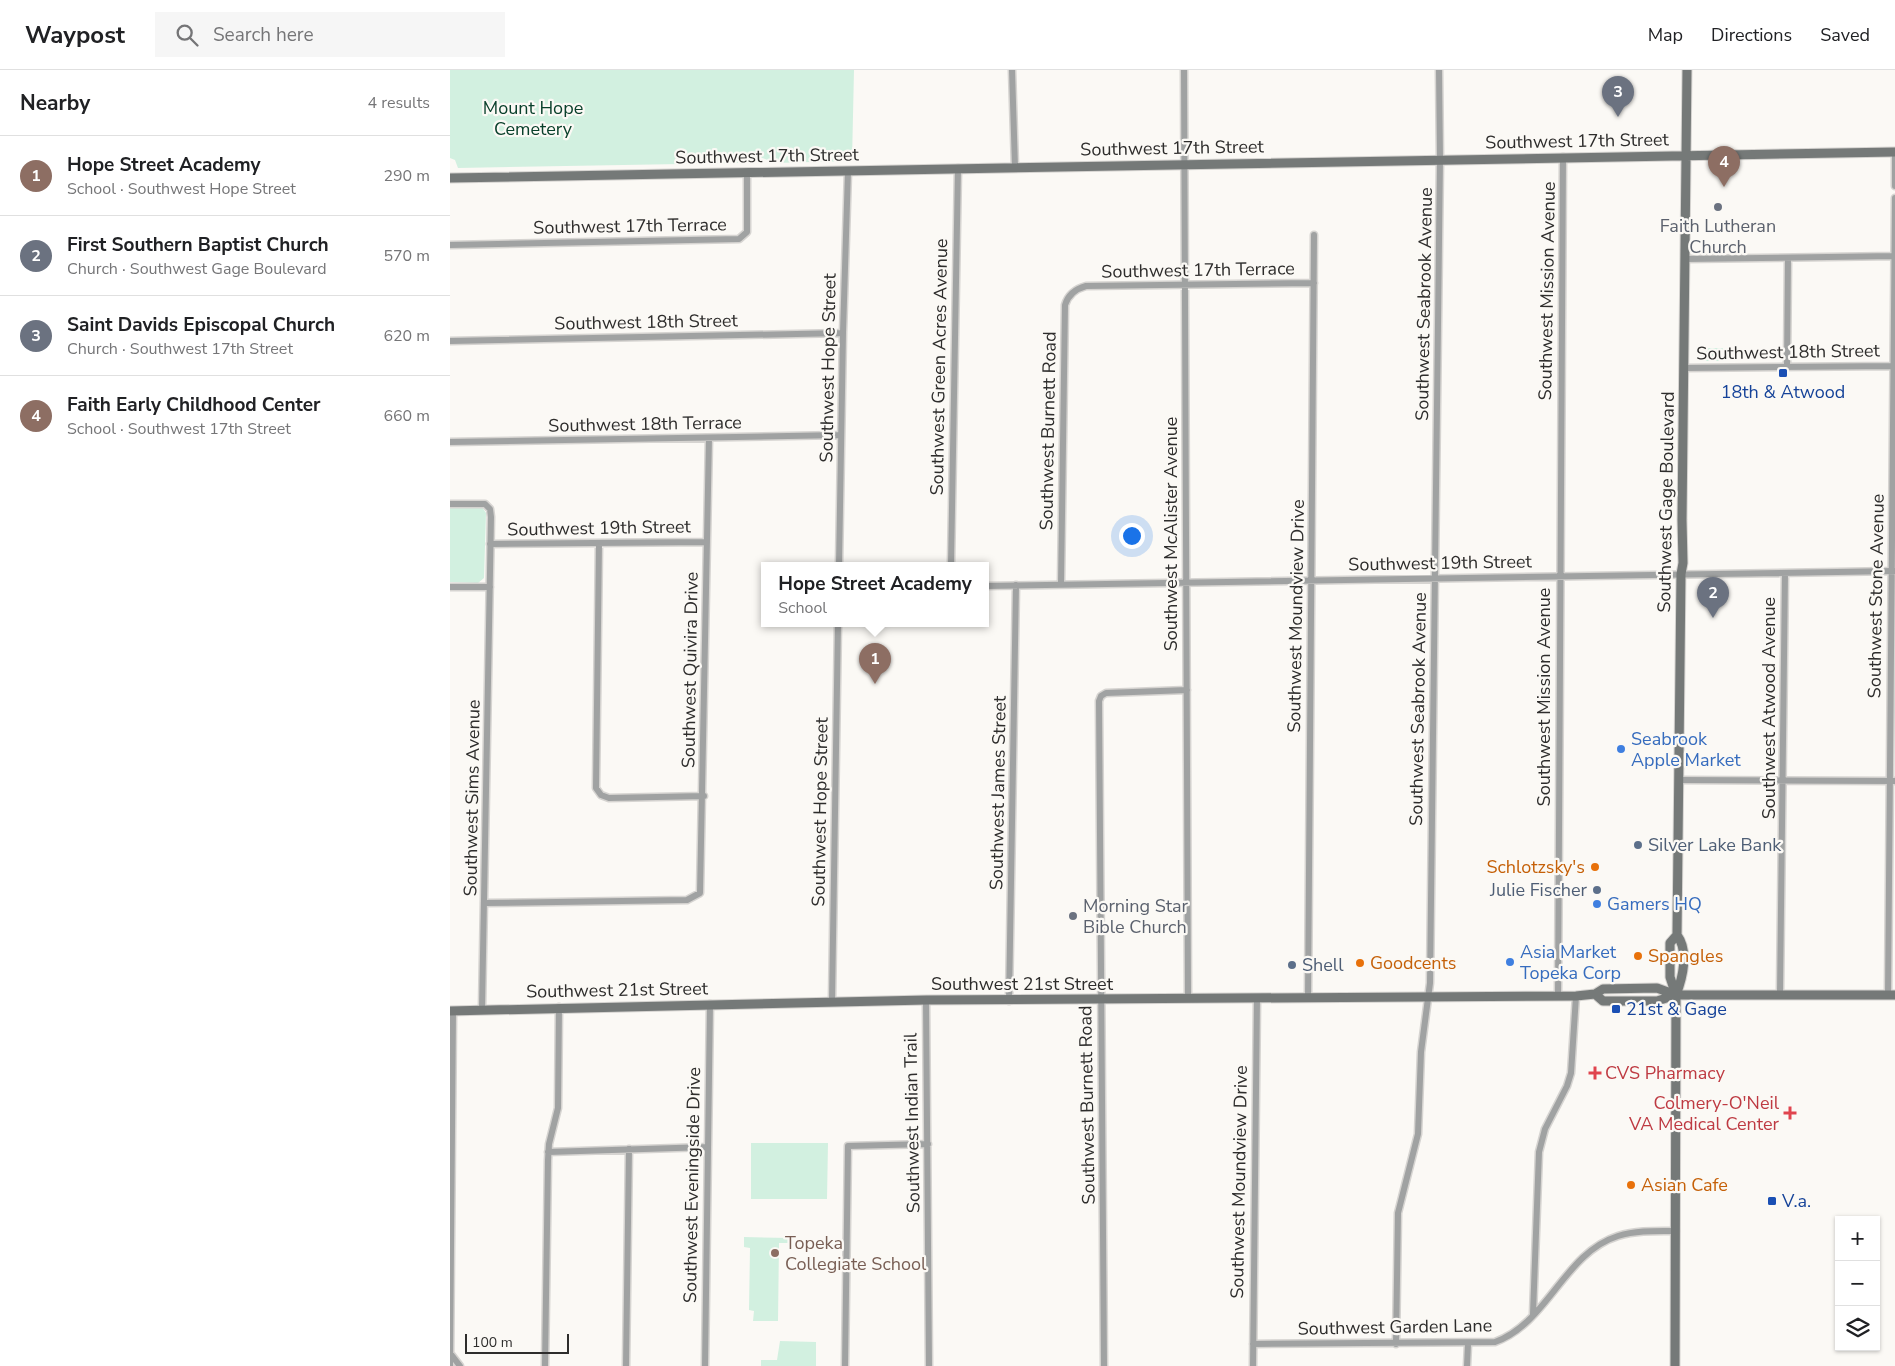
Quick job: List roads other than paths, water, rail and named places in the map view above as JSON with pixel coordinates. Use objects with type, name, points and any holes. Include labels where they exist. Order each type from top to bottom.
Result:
[{"type":"main road","name":"Southwest Gage Boulevard","points":[[1675,1366],[1676,994],[1670,977],[1670,943],[1677,935],[1681,574],[1683,563],[1687,70]]},
{"type":"main road","name":"Southwest 17th Street","points":[[450,178],[1895,152]]},
{"type":"main road","name":"Southwest 21st Street","points":[[452,1011],[559,1007],[926,1000],[1576,996],[1595,994],[1603,989],[1657,988],[1676,994],[1892,995]]},
{"type":"street","points":[[1012,70],[1015,167]]},
{"type":"street","name":"Southwest McAlister Avenue","points":[[1184,70],[1188,998]]},
{"type":"street","name":"Southwest Seabrook Avenue","points":[[1396,1344],[1398,1213],[1418,1134],[1421,1052],[1429,998],[1440,159],[1439,70]]},
{"type":"street","points":[[1895,152],[1895,186]]},
{"type":"street","name":"Southwest Mission Avenue","points":[[1558,996],[1559,576],[1563,157]]},
{"type":"street","name":"Southwest Green Acres Avenue","points":[[951,562],[958,168]]},
{"type":"street","name":"Southwest Hope Street","points":[[839,562],[848,171]]},
{"type":"street","name":"Southwest 17th Terrace","points":[[450,244],[739,240],[747,232],[747,172]]},
{"type":"street","name":"Southwest Stone Avenue","points":[[1892,995],[1895,198]]},
{"type":"street","name":"Southwest Moundview Drive","points":[[1308,998],[1314,235]]},
{"type":"street","points":[[1685,259],[1894,256]]},
{"type":"street","points":[[1787,366],[1788,258]]},
{"type":"street","name":"Southwest 17th Terrace","points":[[1083,286],[1314,283]]},
{"type":"street","name":"Southwest Burnett Road","points":[[1061,584],[1065,305],[1070,296],[1083,286]]},
{"type":"street","name":"Southwest 18th Street","points":[[450,341],[843,333]]},
{"type":"street","name":"Southwest 18th Street","points":[[1684,368],[1894,366]]},
{"type":"street","name":"Southwest 18th Terrace","points":[[450,442],[841,436]]},
{"type":"street","name":"Southwest Quivira Drive","points":[[485,902],[692,899],[701,890],[709,438]]},
{"type":"street","name":"Southwest Sims Avenue","points":[[450,504],[481,503],[487,506],[490,516],[482,1009]]},
{"type":"street","name":"Southwest 19th Street","points":[[490,544],[707,542]]},
{"type":"street","points":[[599,543],[595,783],[599,792],[609,798],[704,796]]},
{"type":"street","name":"Southwest 19th Street","points":[[989,586],[1893,571]]},
{"type":"street","name":"Southwest Atwood Avenue","points":[[1780,993],[1785,573]]},
{"type":"street","name":"Southwest James Street","points":[[1009,1000],[1016,585]]},
{"type":"street","points":[[450,586],[490,587]]},
{"type":"street","name":"Southwest Hope Street","points":[[832,1002],[838,627]]},
{"type":"street","name":"Southwest Burnett Road","points":[[1104,1366],[1099,701],[1103,694],[1187,690]]},
{"type":"street","points":[[1679,780],[1892,781]]},
{"type":"street","points":[[1533,1314],[1539,1152],[1545,1129],[1567,1086],[1571,1073],[1576,996]]},
{"type":"street","name":"Southwest Moundview Drive","points":[[1252,1366],[1257,998]]},
{"type":"street","name":"Southwest Indian Trail","points":[[926,1000],[929,1366]]},
{"type":"street","name":"Southwest Eveningside Drive","points":[[705,1366],[710,1004]]},
{"type":"street","points":[[545,1366],[548,1152],[558,1108],[559,1007]]},
{"type":"street","points":[[450,1366],[452,1011]]},
{"type":"street","points":[[845,1366],[848,1146],[928,1144]]},
{"type":"street","points":[[548,1152],[708,1147]]},
{"type":"street","points":[[626,1366],[628,1149]]},
{"type":"street","name":"Southwest Garden Lane","points":[[1253,1344],[1468,1344],[1495,1342],[1516,1332],[1589,1252],[1603,1242],[1617,1236],[1637,1232],[1676,1231]]},
{"type":"street","points":[[1468,1344],[1468,1366]]},
{"type":"street","points":[[450,1353],[460,1366]]},
{"type":"place","name":"Saint Davids Episcopal Church","points":[[1618,117]]},
{"type":"place","name":"Faith Early Childhood Center","points":[[1724,187]]},
{"type":"place","name":"Faith Lutheran Church","points":[[1718,207]]},
{"type":"place","name":"18th & Atwood","points":[[1783,373]]},
{"type":"place","name":"First Southern Baptist Church","points":[[1713,618]]},
{"type":"place","name":"Hope Street Academy","points":[[875,684]]},
{"type":"place","name":"Seabrook Apple Market","points":[[1621,749]]},
{"type":"place","name":"Silver Lake Bank","points":[[1638,845]]},
{"type":"place","name":"Schlotzsky's","points":[[1595,867]]},
{"type":"place","name":"Julie Fischer","points":[[1597,890]]},
{"type":"place","name":"Gamers HQ","points":[[1597,904]]},
{"type":"place","name":"Morning Star Bible Church","points":[[1073,916]]},
{"type":"place","name":"Spangles","points":[[1638,956]]},
{"type":"place","name":"Asia Market Topeka Corp","points":[[1510,962]]},
{"type":"place","name":"Goodcents","points":[[1360,963]]},
{"type":"place","name":"Shell","points":[[1292,965]]},
{"type":"place","name":"21st & Gage","points":[[1616,1009]]},
{"type":"place","name":"CVS Pharmacy","points":[[1595,1073]]},
{"type":"place","name":"Colmery-O'Neil VA Medical Center","points":[[1790,1113]]},
{"type":"place","name":"Asian Cafe","points":[[1631,1185]]},
{"type":"place","name":"V.a.","points":[[1772,1201]]},
{"type":"place","name":"Topeka Collegiate School","points":[[775,1253]]},
{"type":"park label","name":"Mount Hope Cemetery","points":[[533,118]]}]
